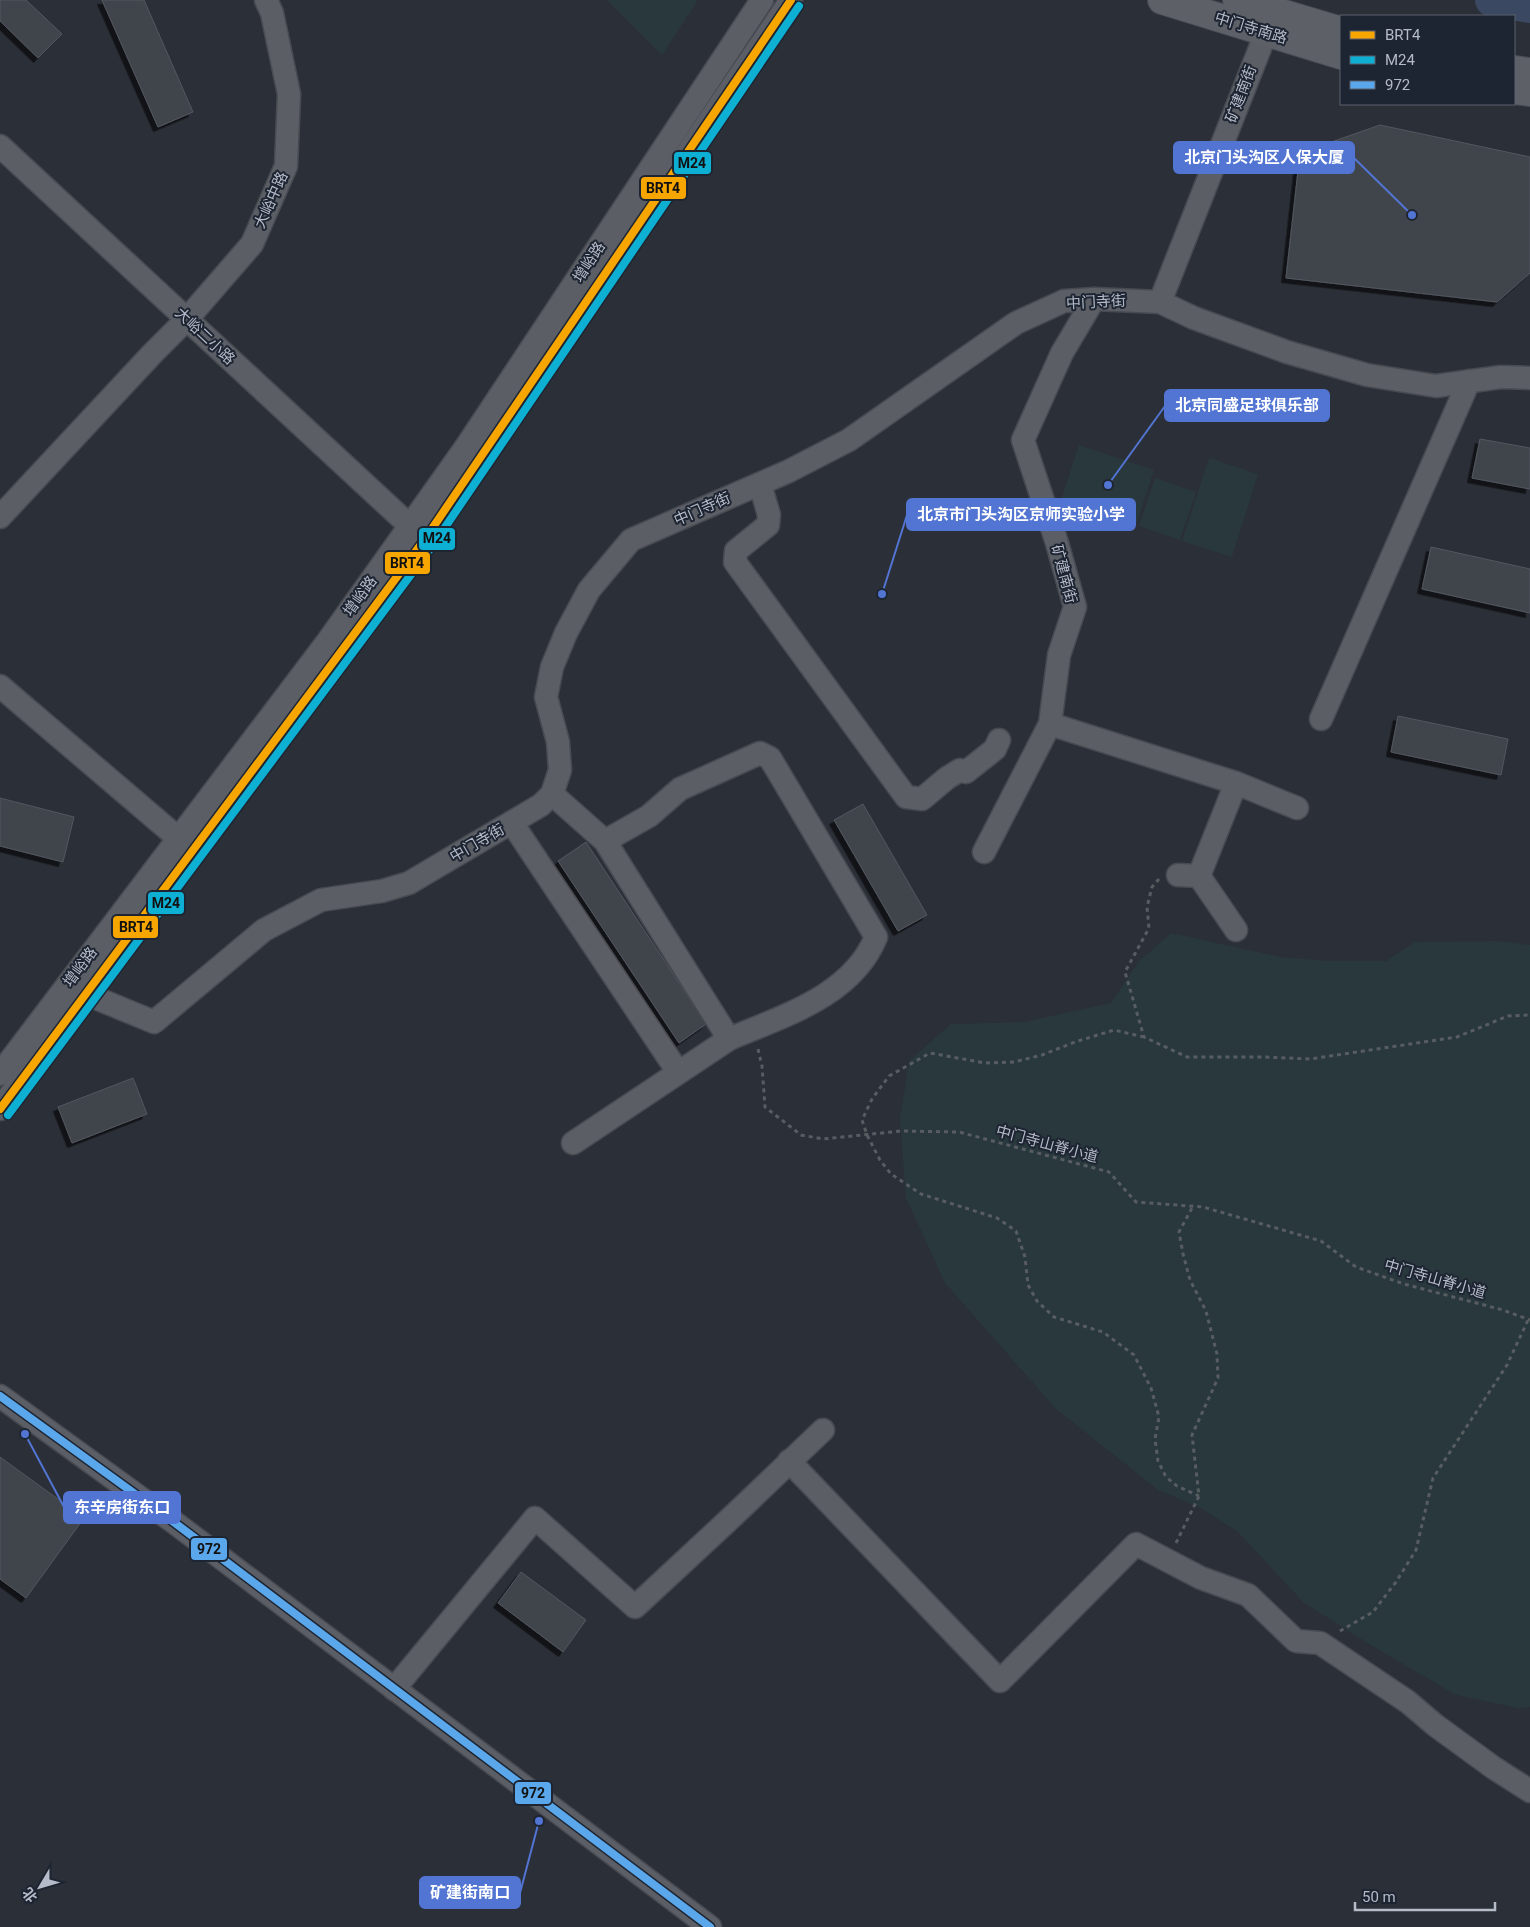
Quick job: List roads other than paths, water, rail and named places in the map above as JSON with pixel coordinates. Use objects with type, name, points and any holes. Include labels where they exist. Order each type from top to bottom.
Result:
[{"type":"main road","name":"中门寺南路","points":[[1162,0],[1275,15],[1340,31]]},
{"type":"main road","name":"中门寺南路","points":[[1237,0],[1275,15],[1340,55]]},
{"type":"main road","points":[[1515,70],[1530,72]]},
{"type":"main road","points":[[1515,90],[1530,92]]},
{"type":"street","name":"大峪中路","points":[[0,517],[187,319],[252,244],[286,166],[290,94],[272,13],[266,0]]},
{"type":"street","name":"增峪路","points":[[0,1074],[328,641],[410,526],[466,447],[762,0]]},
{"type":"street","name":"增峪路","points":[[0,1109],[425,539],[791,0]]},
{"type":"street","name":"矿建南街","points":[[1160,302],[1275,15]]},
{"type":"street","name":"大峪二小路","points":[[0,146],[410,526]]},
{"type":"street","name":"中门寺街","points":[[86,994],[154,1022],[264,930],[321,900],[382,891],[409,883],[541,805],[552,794],[560,770],[558,742],[546,697],[552,667],[566,633],[589,590],[631,540],[789,471],[849,440],[1016,323],[1064,301],[1094,299],[1160,302],[1194,318],[1287,352],[1367,375],[1436,386],[1500,377],[1530,378]]},
{"type":"street","name":"矿建南街","points":[[984,852],[1050,724],[1059,655],[1075,607],[1057,543],[1023,440],[1062,353],[1094,299]]},
{"type":"street","points":[[1321,719],[1469,381]]},
{"type":"street","points":[[760,484],[769,514],[768,525],[736,551],[735,562],[906,797],[922,799],[946,778],[960,770],[966,772],[995,748],[998,740]]},
{"type":"street","points":[[0,686],[178,838]]},
{"type":"street","points":[[1050,724],[1236,783],[1297,808]]},
{"type":"street","points":[[573,1143],[729,1039],[816,1001],[838,987],[870,952],[876,936],[770,758],[760,753],[680,789],[649,816],[605,841]]},
{"type":"street","points":[[1236,783],[1189,875],[1236,930]]},
{"type":"street","points":[[552,794],[605,841],[729,1039]]},
{"type":"street","points":[[512,823],[678,1072]]},
{"type":"street","points":[[0,1396],[175,1523],[710,1927]]},
{"type":"street","points":[[394,1688],[535,1518],[635,1607],[823,1430]]},
{"type":"street","points":[[789,1462],[1000,1681],[1136,1544],[1201,1578],[1248,1595],[1296,1641],[1320,1643],[1408,1702],[1435,1725],[1494,1768],[1530,1791]]},
{"type":"waterway","points":[[1492,0],[1530,6]]},
{"type":"place","name":"北京门头沟区人保大厦","points":[[1412,215]]},
{"type":"place","name":"北京同盛足球俱乐部","points":[[1108,485]]},
{"type":"place","name":"北京市门头沟区京师实验小学","points":[[882,594]]},
{"type":"place","name":"东辛房街东口","points":[[25,1434]]},
{"type":"place","name":"矿建街南口","points":[[539,1821]]}]
